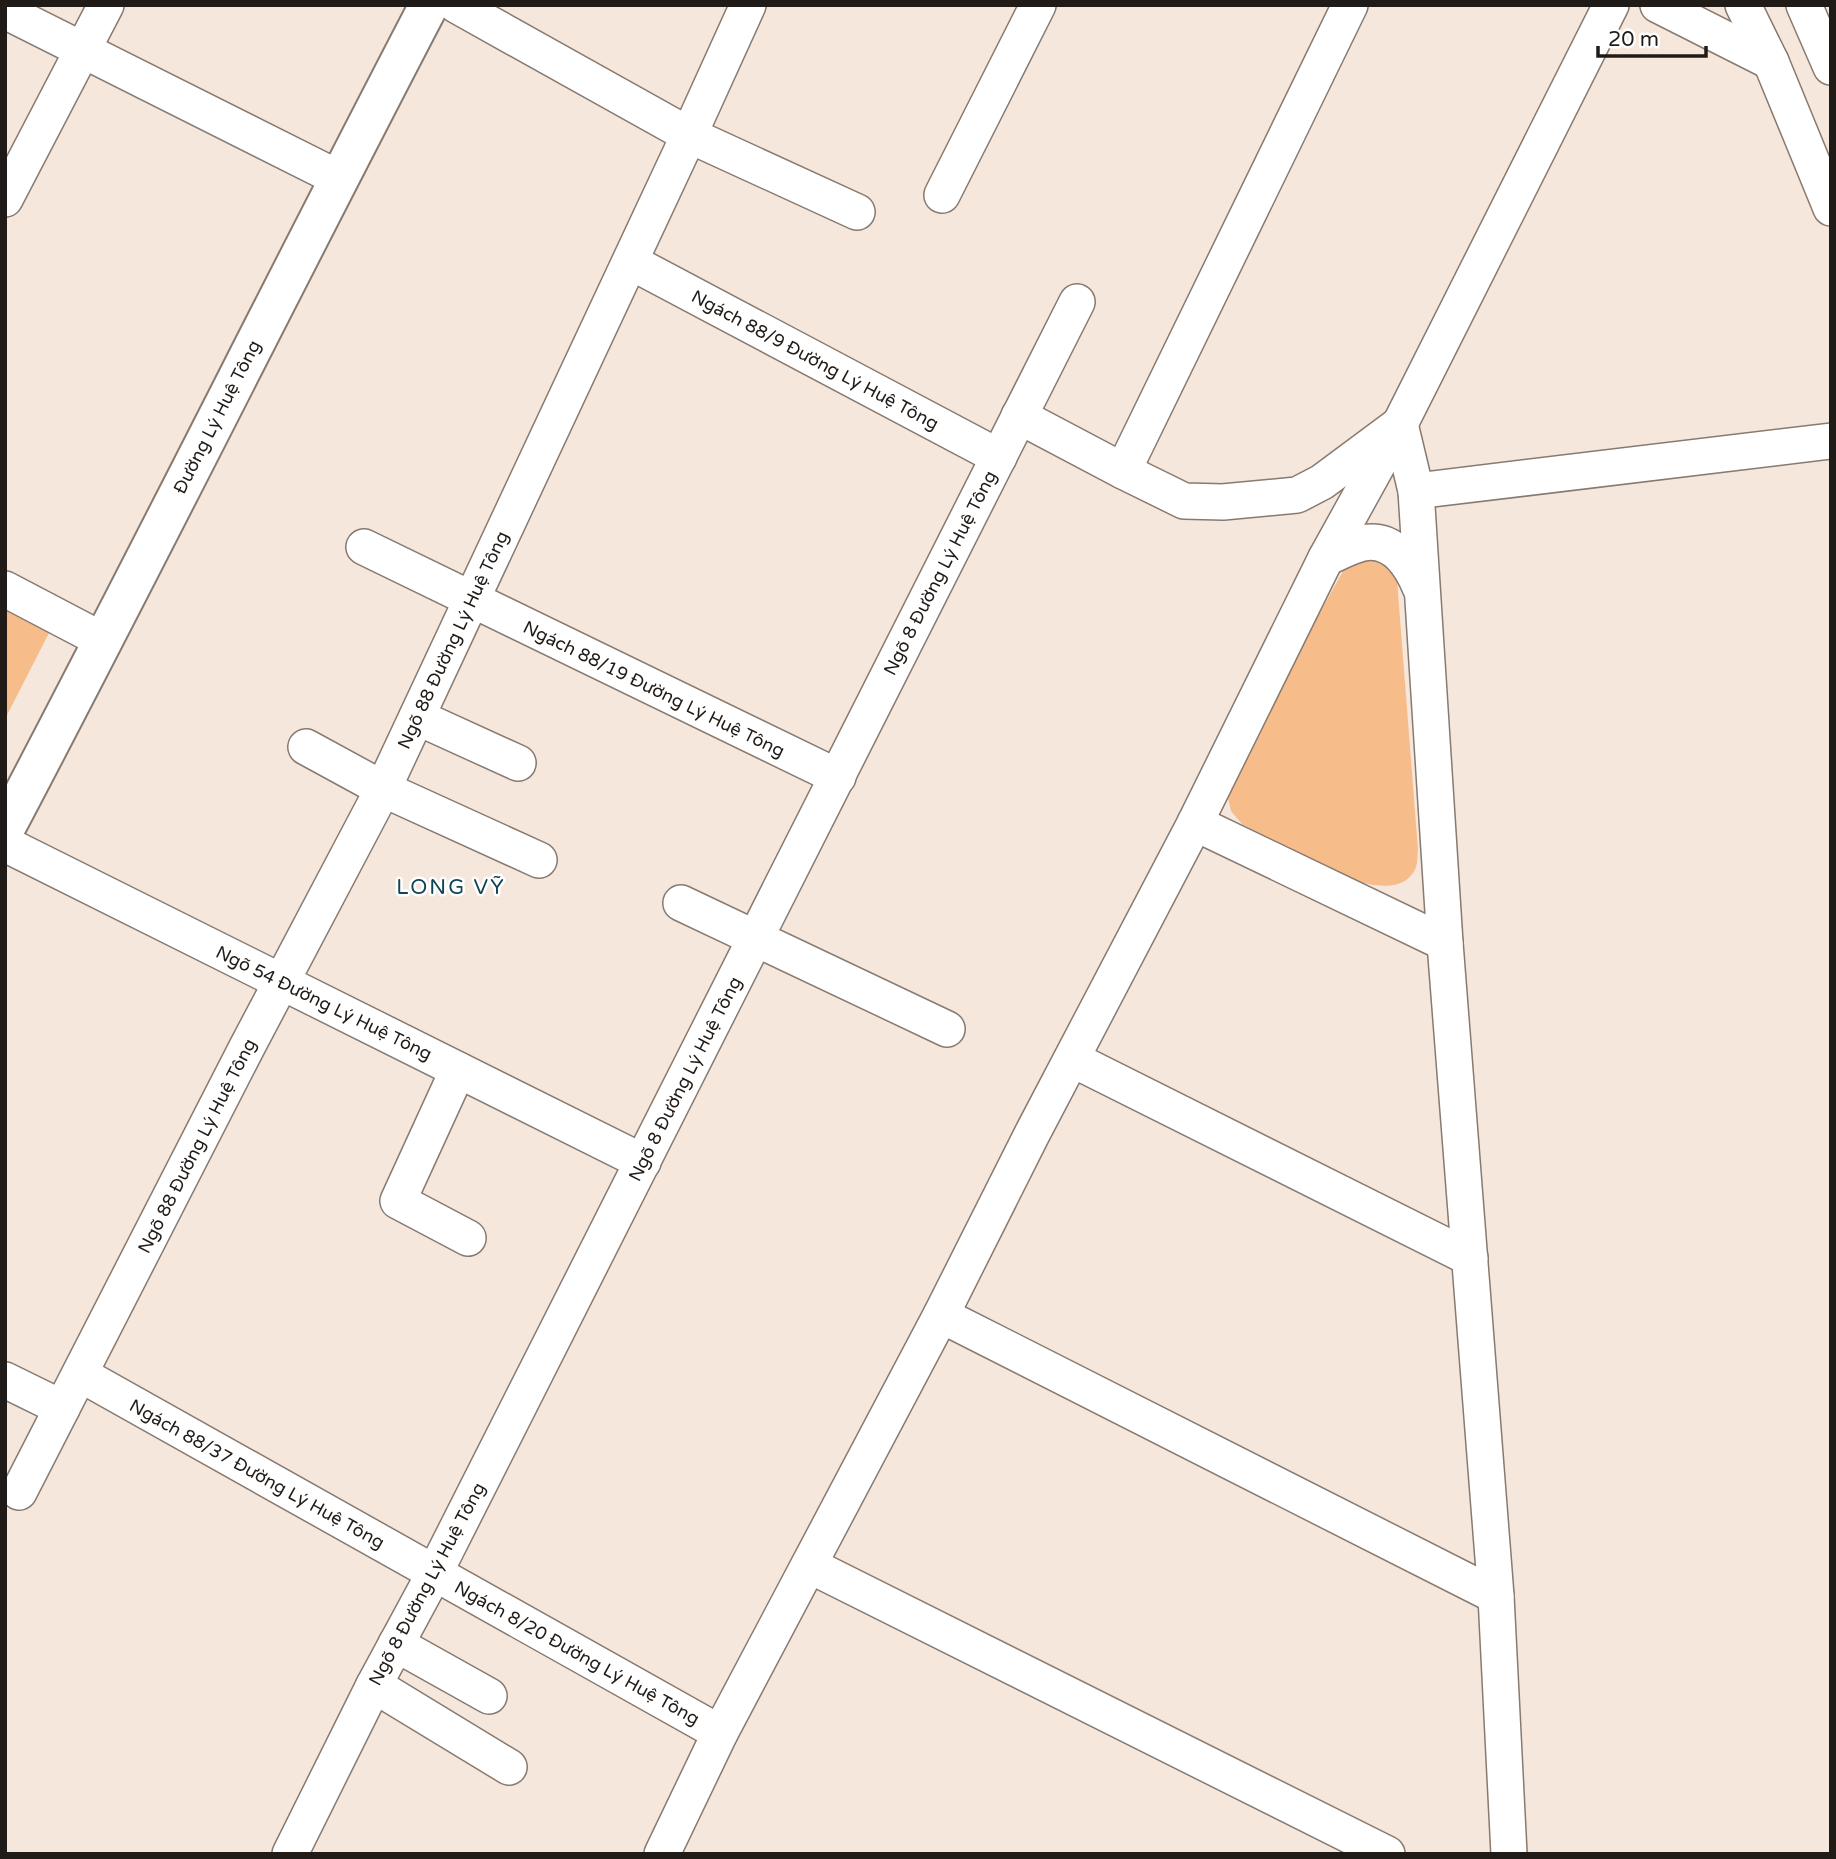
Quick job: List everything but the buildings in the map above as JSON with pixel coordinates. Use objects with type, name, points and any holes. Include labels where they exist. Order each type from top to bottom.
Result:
[{"type":"main road","name":"Đường Lý Huệ Tông","points":[[5,829],[429,5]]},
{"type":"street","points":[[5,199],[106,5]]},
{"type":"street","points":[[456,5],[689,135],[857,212]]},
{"type":"street","name":"Ngõ 88 Đường Lý Huệ Tông","points":[[19,1492],[383,789],[631,262],[748,5]]},
{"type":"street","points":[[942,195],[1038,5]]},
{"type":"street","points":[[1123,471],[1350,5]]},
{"type":"street","points":[[662,1854],[720,1733],[941,1315],[1195,823],[1326,558],[1400,424],[1611,5]]},
{"type":"street","points":[[1658,5],[1771,62]]},
{"type":"street","points":[[1743,5],[1771,62],[1831,208]]},
{"type":"street","points":[[1804,5],[1831,67]]},
{"type":"street","points":[[5,11],[338,178]]},
{"type":"street","name":"Ngách 88/9 Đường Lý Huệ Tông","points":[[631,262],[999,457]]},
{"type":"street","name":"Ngõ 8 Đường Lý Huệ Tông","points":[[290,1854],[1077,302]]},
{"type":"street","points":[[1019,416],[1184,500],[1223,502],[1297,495],[1322,482],[1400,424]]},
{"type":"street","points":[[1400,424],[1416,491],[1444,943],[1496,1596],[1509,1854]]},
{"type":"street","points":[[1416,491],[1831,441]]},
{"type":"street","points":[[1326,558],[1363,543],[1377,542],[1388,545],[1411,566],[1421,590]]},
{"type":"street","name":"Ngách 88/19 Đường Lý Huệ Tông","points":[[364,547],[838,776]]},
{"type":"street","points":[[5,589],[104,641]]},
{"type":"street","points":[[417,717],[518,763]]},
{"type":"street","points":[[306,747],[383,789],[539,860]]},
{"type":"street","points":[[1195,823],[1444,943]]},
{"type":"street","name":"Ngõ 54 Đường Lý Huệ Tông","points":[[5,844],[643,1162]]},
{"type":"street","points":[[681,903],[947,1029]]},
{"type":"street","points":[[1072,1059],[1470,1258]]},
{"type":"street","points":[[458,1070],[398,1201],[468,1238]]},
{"type":"street","points":[[941,1315],[1496,1596]]},
{"type":"street","name":"Ngách 88/37 Đường Lý Huệ Tông","points":[[80,1374],[434,1574]]},
{"type":"street","points":[[5,1380],[62,1408]]},
{"type":"street","points":[[809,1566],[1387,1854]]},
{"type":"street","name":"Ngách 8/20 Đường Lý Huệ Tông","points":[[434,1574],[720,1733]]},
{"type":"street","points":[[396,1644],[489,1696]]},
{"type":"street","points":[[374,1685],[509,1767]]},
{"type":"shaded area","points":[[1382,556],[1397,580],[1418,850],[1416,867],[1404,882],[1384,886],[1360,882],[1333,872],[1279,845],[1242,824],[1231,811],[1228,798],[1230,784],[1246,745],[1347,564]]},
{"type":"shaded area","points":[[5,608],[50,631],[5,719]]},
{"type":"district","name":"LONG VỸ","points":[[451,887]]}]
